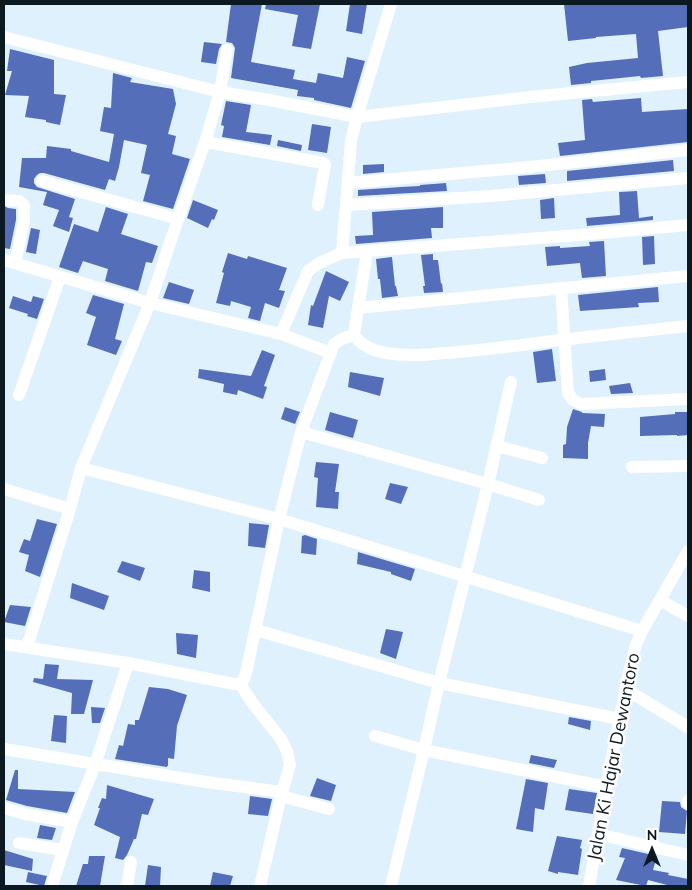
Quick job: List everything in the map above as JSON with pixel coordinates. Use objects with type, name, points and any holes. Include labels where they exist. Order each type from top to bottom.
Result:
[{"type":"street","points":[[342,253],[351,141],[391,4]]},
{"type":"street","points":[[4,37],[220,92],[357,117],[530,97],[688,82]]},
{"type":"street","points":[[27,647],[81,468],[150,303],[204,142],[220,92],[227,50]]},
{"type":"street","points":[[204,142],[324,163],[318,205]]},
{"type":"street","points":[[348,183],[688,150]]},
{"type":"street","points":[[347,205],[491,196],[688,178]]},
{"type":"street","points":[[42,181],[178,219]]},
{"type":"street","points":[[9,200],[19,201],[24,205],[24,221],[9,262],[150,303],[281,334],[331,353]]},
{"type":"street","points":[[281,334],[308,271],[319,263],[342,253],[688,225]]},
{"type":"street","points":[[367,252],[354,335],[364,346],[386,353],[415,355],[474,351],[688,326]]},
{"type":"street","points":[[358,308],[688,276]]},
{"type":"street","points":[[19,395],[60,277]]},
{"type":"street","points":[[561,288],[568,393],[573,400],[581,404],[688,399]]},
{"type":"street","points":[[240,684],[246,673],[279,519],[301,432],[334,344],[354,335]]},
{"type":"street","points":[[391,886],[511,382]]},
{"type":"street","points":[[301,432],[539,500]]},
{"type":"street","points":[[497,446],[542,458]]},
{"type":"street","points":[[632,468],[688,466]]},
{"type":"street","points":[[81,468],[279,519],[642,631]]},
{"type":"street","points":[[4,489],[70,509]]},
{"type":"street","name":"Jalan Ki Hajar Dewantoro","points":[[589,886],[606,787],[632,658],[642,631],[688,551]]},
{"type":"street","points":[[660,600],[688,616]]},
{"type":"street","points":[[256,630],[439,683],[620,719]]},
{"type":"street","points":[[4,644],[128,663],[240,684]]},
{"type":"street","points":[[52,886],[72,822],[95,765],[128,663]]},
{"type":"street","points":[[240,684],[281,739],[287,751],[290,765],[281,794],[260,886]]},
{"type":"street","points":[[626,689],[688,727]]},
{"type":"street","points":[[375,736],[424,750],[606,787]]},
{"type":"street","points":[[4,749],[281,794],[329,809]]},
{"type":"street","points":[[4,808],[25,814],[72,822]]},
{"type":"street","points":[[598,834],[688,855]]},
{"type":"street","points":[[20,843],[63,850]]},
{"type":"street","points":[[127,886],[132,862]]},
{"type":"building","points":[[231,4],[262,4],[251,62],[295,70],[293,79],[316,83],[318,73],[343,78],[347,57],[365,61],[351,108],[314,100],[314,98],[297,96],[298,90],[231,78],[235,48],[232,43],[226,42]]},
{"type":"building","points":[[266,4],[320,4],[311,49],[292,46],[298,15],[265,9]]},
{"type":"building","points":[[350,4],[367,4],[362,34],[346,31]]},
{"type":"building","points":[[564,4],[688,4],[688,27],[658,31],[663,76],[641,78],[640,76],[571,85],[569,67],[587,63],[638,58],[636,34],[568,41]]},
{"type":"building","points":[[204,42],[222,44],[216,64],[201,62]]},
{"type":"building","points":[[10,49],[54,60],[54,94],[66,95],[60,125],[46,122],[46,120],[25,117],[29,96],[5,95],[12,71],[7,71]]},
{"type":"building","points":[[113,73],[132,78],[130,82],[173,89],[176,104],[168,134],[176,136],[172,154],[190,159],[173,209],[143,201],[150,175],[141,173],[147,145],[124,140],[115,181],[109,179],[105,190],[40,173],[34,179],[37,187],[75,199],[69,217],[73,218],[69,232],[53,226],[59,210],[43,205],[47,192],[19,187],[22,158],[46,158],[47,146],[71,149],[71,151],[109,162],[114,134],[100,131],[104,107],[111,108]]},
{"type":"building","points":[[641,98],[642,112],[688,109],[688,142],[560,156],[558,143],[585,140],[582,100],[592,99],[593,102]]},
{"type":"building","points":[[226,101],[251,105],[246,132],[272,135],[270,145],[222,137],[224,126],[221,125]]},
{"type":"building","points":[[312,124],[331,127],[327,153],[308,150]]},
{"type":"building","points":[[278,140],[302,145],[301,151],[277,146]]},
{"type":"building","points":[[673,160],[674,171],[567,181],[567,171]]},
{"type":"building","points":[[384,164],[384,172],[363,174],[363,165]]},
{"type":"building","points":[[545,174],[546,183],[519,185],[518,176]]},
{"type":"building","points":[[446,183],[447,191],[358,196],[358,190]]},
{"type":"building","points":[[637,191],[639,218],[653,216],[653,220],[587,226],[586,218],[620,215],[619,192]]},
{"type":"building","points":[[554,198],[555,218],[541,219],[540,200]]},
{"type":"building","points":[[193,200],[218,210],[208,228],[187,218]]},
{"type":"building","points":[[4,206],[16,209],[16,220],[10,249],[4,248]]},
{"type":"building","points":[[106,207],[128,214],[121,234],[158,246],[152,263],[146,262],[138,291],[105,281],[108,269],[83,261],[78,273],[59,267],[74,224],[98,232]]},
{"type":"building","points":[[443,207],[443,228],[431,228],[432,238],[356,244],[355,236],[373,235],[372,212]]},
{"type":"building","points":[[31,228],[40,230],[36,254],[26,252]]},
{"type":"building","points":[[654,236],[655,264],[643,265],[642,237]]},
{"type":"building","points":[[604,241],[606,276],[582,278],[580,263],[547,266],[545,247],[590,246],[589,242]]},
{"type":"building","points":[[228,253],[247,259],[248,256],[287,268],[279,290],[285,291],[279,308],[265,303],[260,321],[248,318],[251,307],[231,301],[230,306],[216,303]]},
{"type":"building","points":[[433,254],[433,260],[438,260],[443,292],[424,293],[423,286],[425,286],[421,255]]},
{"type":"building","points":[[392,257],[398,296],[382,298],[376,259]]},
{"type":"building","points":[[326,271],[349,282],[340,301],[329,296],[323,328],[308,325],[311,305],[313,306]]},
{"type":"building","points":[[169,282],[194,290],[189,304],[163,298]]},
{"type":"building","points":[[658,287],[659,302],[638,303],[639,307],[580,311],[578,295]]},
{"type":"building","points":[[93,295],[124,304],[115,339],[122,341],[116,355],[87,345],[96,317],[86,313]]},
{"type":"building","points":[[13,296],[31,302],[33,296],[44,299],[37,319],[9,308]]},
{"type":"building","points":[[552,349],[556,381],[537,383],[533,352]]},
{"type":"building","points":[[262,350],[275,355],[264,386],[267,387],[263,399],[238,390],[237,395],[223,392],[224,384],[198,378],[199,369],[251,376]]},
{"type":"building","points":[[605,369],[606,380],[590,382],[589,371]]},
{"type":"building","points":[[350,372],[384,378],[380,396],[348,387]]},
{"type":"building","points":[[630,383],[633,393],[611,394],[609,386]]},
{"type":"building","points":[[285,407],[300,412],[295,424],[281,419]]},
{"type":"building","points":[[573,409],[582,413],[605,414],[604,427],[591,426],[588,459],[563,458],[563,445],[566,444],[567,427]]},
{"type":"building","points":[[330,412],[358,420],[353,438],[325,430]]},
{"type":"building","points":[[675,412],[688,412],[688,435],[640,436],[640,417],[675,414]]},
{"type":"building","points":[[316,462],[339,464],[335,492],[339,492],[338,509],[316,507],[318,478],[314,477]]},
{"type":"building","points":[[390,483],[408,487],[401,504],[385,499]]},
{"type":"building","points":[[37,519],[57,524],[40,577],[25,571],[29,555],[19,552],[24,539],[30,541]]},
{"type":"building","points":[[249,523],[269,525],[265,548],[248,546]]},
{"type":"building","points":[[305,535],[317,539],[316,555],[301,553],[302,536]]},
{"type":"building","points":[[358,552],[415,569],[411,581],[391,574],[391,572],[357,564]]},
{"type":"building","points":[[122,561],[145,568],[140,581],[117,572]]},
{"type":"building","points":[[194,570],[210,572],[210,592],[192,588]]},
{"type":"building","points":[[72,583],[109,596],[104,610],[70,598]]},
{"type":"building","points":[[10,605],[31,607],[25,626],[4,622]]},
{"type":"building","points":[[386,629],[403,632],[396,659],[380,653]]},
{"type":"building","points":[[176,633],[198,635],[196,658],[177,654]]},
{"type":"building","points":[[45,664],[59,665],[57,679],[93,680],[84,714],[71,714],[72,693],[33,682],[34,678],[43,679]]},
{"type":"building","points":[[149,687],[168,689],[187,695],[177,726],[174,759],[168,758],[167,767],[115,759],[119,745],[123,746],[128,724],[135,725],[135,720],[139,720]]},
{"type":"building","points":[[91,707],[105,708],[100,723],[92,723]]},
{"type":"building","points":[[54,715],[67,716],[66,743],[51,741]]},
{"type":"building","points":[[569,717],[591,721],[590,730],[568,724]]},
{"type":"building","points":[[531,755],[557,760],[554,768],[529,763]]},
{"type":"building","points":[[15,770],[18,770],[18,789],[75,792],[67,813],[6,800]]},
{"type":"building","points":[[317,778],[336,785],[331,801],[310,796]]},
{"type":"building","points":[[526,779],[548,783],[544,810],[535,808],[533,832],[516,829]]},
{"type":"building","points":[[107,785],[154,799],[148,815],[142,814],[136,839],[134,839],[123,860],[115,858],[120,837],[94,825],[102,798],[106,799]]},
{"type":"building","points":[[569,789],[597,793],[593,814],[565,810]]},
{"type":"building","points":[[250,796],[272,799],[268,816],[248,814]]},
{"type":"building","points":[[662,801],[680,802],[681,807],[687,811],[685,834],[659,832]]},
{"type":"building","points":[[40,825],[56,828],[52,840],[37,838]]},
{"type":"building","points":[[557,836],[582,840],[578,875],[558,872],[558,874],[548,871]]},
{"type":"building","points":[[622,848],[657,856],[653,870],[688,879],[688,886],[671,886],[648,880],[646,886],[616,880],[625,858],[619,857]]},
{"type":"building","points":[[4,850],[33,859],[32,871],[4,865]]},
{"type":"building","points":[[89,856],[105,856],[100,886],[76,886],[83,864],[88,864]]},
{"type":"building","points":[[148,865],[161,867],[160,886],[145,886]]},
{"type":"building","points":[[28,872],[47,876],[44,886],[26,882]]},
{"type":"building","points":[[213,872],[233,876],[230,886],[210,886]]}]
